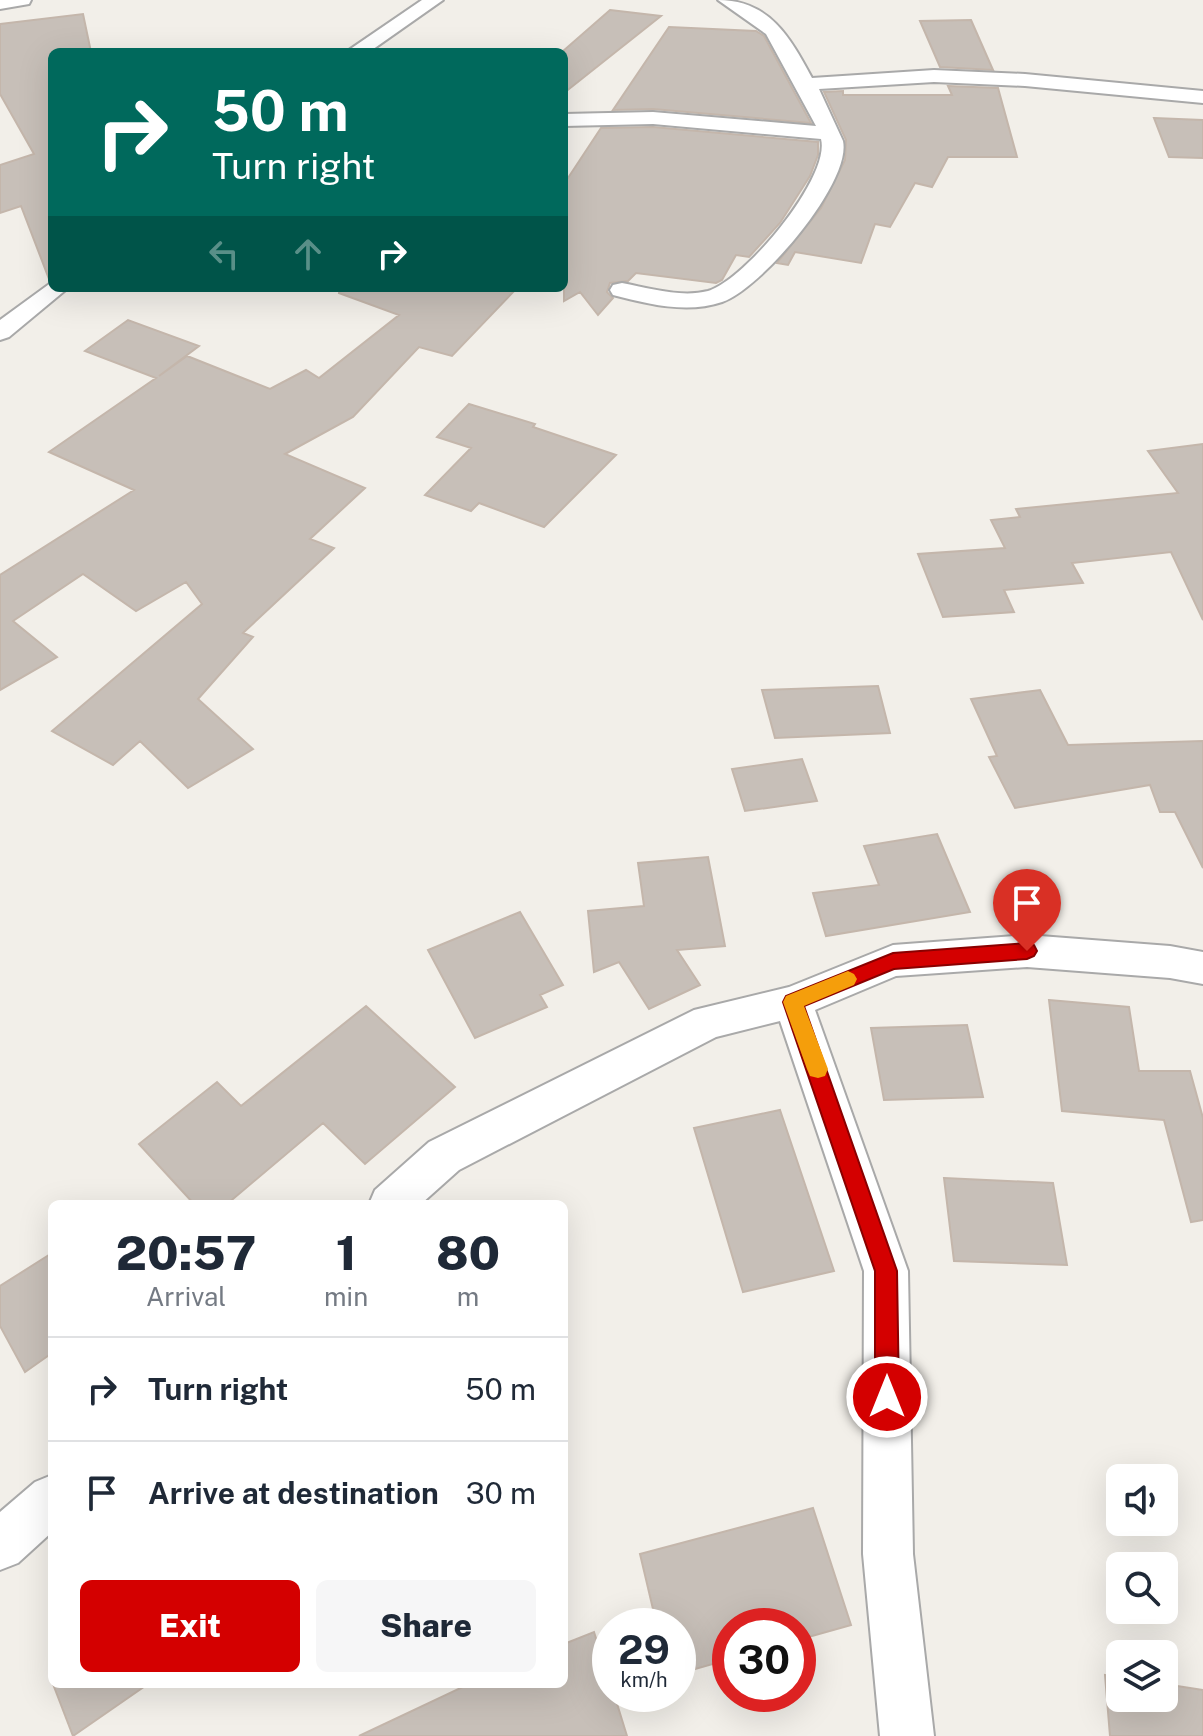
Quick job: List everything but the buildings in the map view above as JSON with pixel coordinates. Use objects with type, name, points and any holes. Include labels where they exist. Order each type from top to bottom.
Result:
[{"type":"street","points":[[0,3],[22,0]]},
{"type":"street","points":[[362,48],[434,0]]},
{"type":"street","points":[[622,290],[684,301],[725,293],[773,249],[822,187],[835,148],[805,84],[775,31],[727,0]]},
{"type":"street","points":[[805,84],[949,77],[1025,80],[1203,97]]},
{"type":"street","points":[[568,120],[653,118],[828,133]]},
{"type":"street","points":[[0,332],[51,292]]},
{"type":"street","points":[[394,1200],[444,1156],[708,1022],[793,1002],[893,961],[1027,951],[1170,962],[1203,968]]},
{"type":"street","points":[[793,1002],[886,1271],[888,1554],[907,1736]]},
{"type":"street","points":[[0,1545],[48,1503]]},
{"type":"slow traffic","points":[[818,1069],[793,1002],[848,979]]},
{"type":"route","points":[[887,1397],[886,1271],[793,1002],[893,961],[1027,951]]}]
